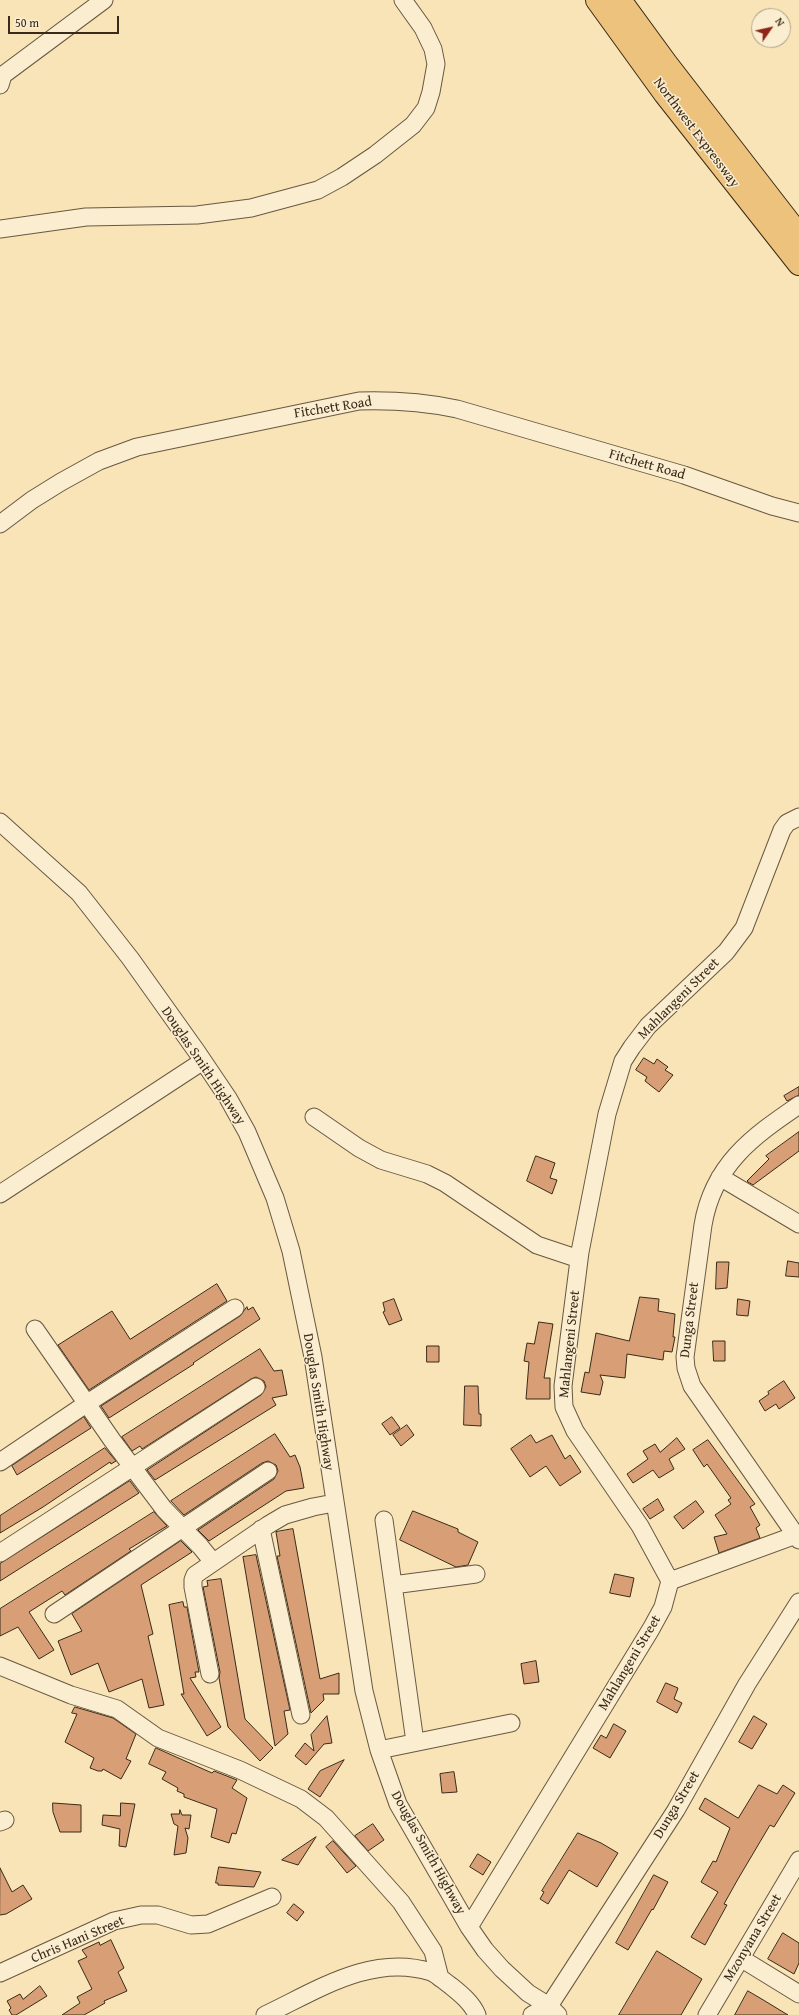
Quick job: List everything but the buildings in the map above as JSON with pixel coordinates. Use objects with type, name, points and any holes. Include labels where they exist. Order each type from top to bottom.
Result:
[{"type":"main road","name":"Northwest Expressway","points":[[597,0],[665,94],[799,264]]},
{"type":"main road","name":"Northwest Expressway","points":[[620,0],[666,64],[799,235]]},
{"type":"street","points":[[1,78],[104,0]]},
{"type":"street","points":[[0,230],[86,217],[197,215],[251,208],[318,190],[342,177],[375,155],[413,125],[426,108],[432,92],[436,64],[433,49],[423,28],[403,0]]},
{"type":"street","name":"Fitchett Road","points":[[0,524],[32,500],[61,482],[99,462],[137,447],[359,401],[394,400],[426,402],[457,409],[684,475],[772,506],[797,512]]},
{"type":"street","name":"Mahlangeni Street","points":[[469,1927],[652,1629],[663,1607],[670,1581],[640,1526],[575,1431],[564,1407],[563,1386],[579,1259],[607,1114],[623,1061],[648,1026],[726,952],[744,928],[782,830],[787,823],[799,817]]},
{"type":"street","name":"Douglas Smith Highway","points":[[0,822],[79,893],[160,1000],[228,1098],[247,1132],[275,1198],[289,1243],[313,1357],[334,1503],[364,1691],[379,1750],[398,1804],[469,1927],[485,1950],[502,1969],[528,1993],[554,2011]]},
{"type":"street","points":[[0,1194],[200,1057]]},
{"type":"street","name":"Dunga Street","points":[[797,1538],[692,1386],[686,1368],[685,1343],[705,1208],[720,1177],[731,1160],[752,1138],[799,1106]]},
{"type":"street","points":[[314,1116],[359,1148],[382,1160],[427,1174],[445,1183],[537,1245],[579,1259]]},
{"type":"street","points":[[720,1177],[799,1224]]},
{"type":"street","points":[[0,1462],[86,1404],[235,1308]]},
{"type":"street","points":[[35,1329],[86,1404],[164,1509],[200,1546],[213,1562]]},
{"type":"street","points":[[0,1553],[256,1387]]},
{"type":"street","points":[[54,1614],[268,1471]]},
{"type":"street","points":[[210,1674],[193,1580],[196,1575],[261,1529],[285,1515],[334,1503]]},
{"type":"street","points":[[384,1520],[415,1742]]},
{"type":"street","points":[[261,1529],[301,1715]]},
{"type":"street","points":[[670,1581],[797,1538]]},
{"type":"street","points":[[394,1586],[476,1574]]},
{"type":"street","name":"Dunga Street","points":[[554,2011],[676,1810],[747,1684],[796,1613]]},
{"type":"street","points":[[0,1666],[65,1693],[117,1709],[158,1738],[240,1770],[290,1792],[306,1802],[326,1818],[401,1902],[433,1951],[440,1978]]},
{"type":"street","points":[[379,1750],[511,1723]]},
{"type":"street","name":"Mzonyana Street","points":[[707,2015],[742,1959],[799,1860]]},
{"type":"street","name":"Chris Hani Street","points":[[0,1973],[114,1922],[141,1915],[158,1915],[191,1925],[208,1924],[272,1897]]},
{"type":"street","points":[[742,1959],[799,1994]]},
{"type":"street","points":[[264,2015],[353,1974],[379,1967],[405,1967],[432,1973],[467,2000],[477,2015]]},
{"type":"street","points":[[532,2015],[554,2011]]}]
